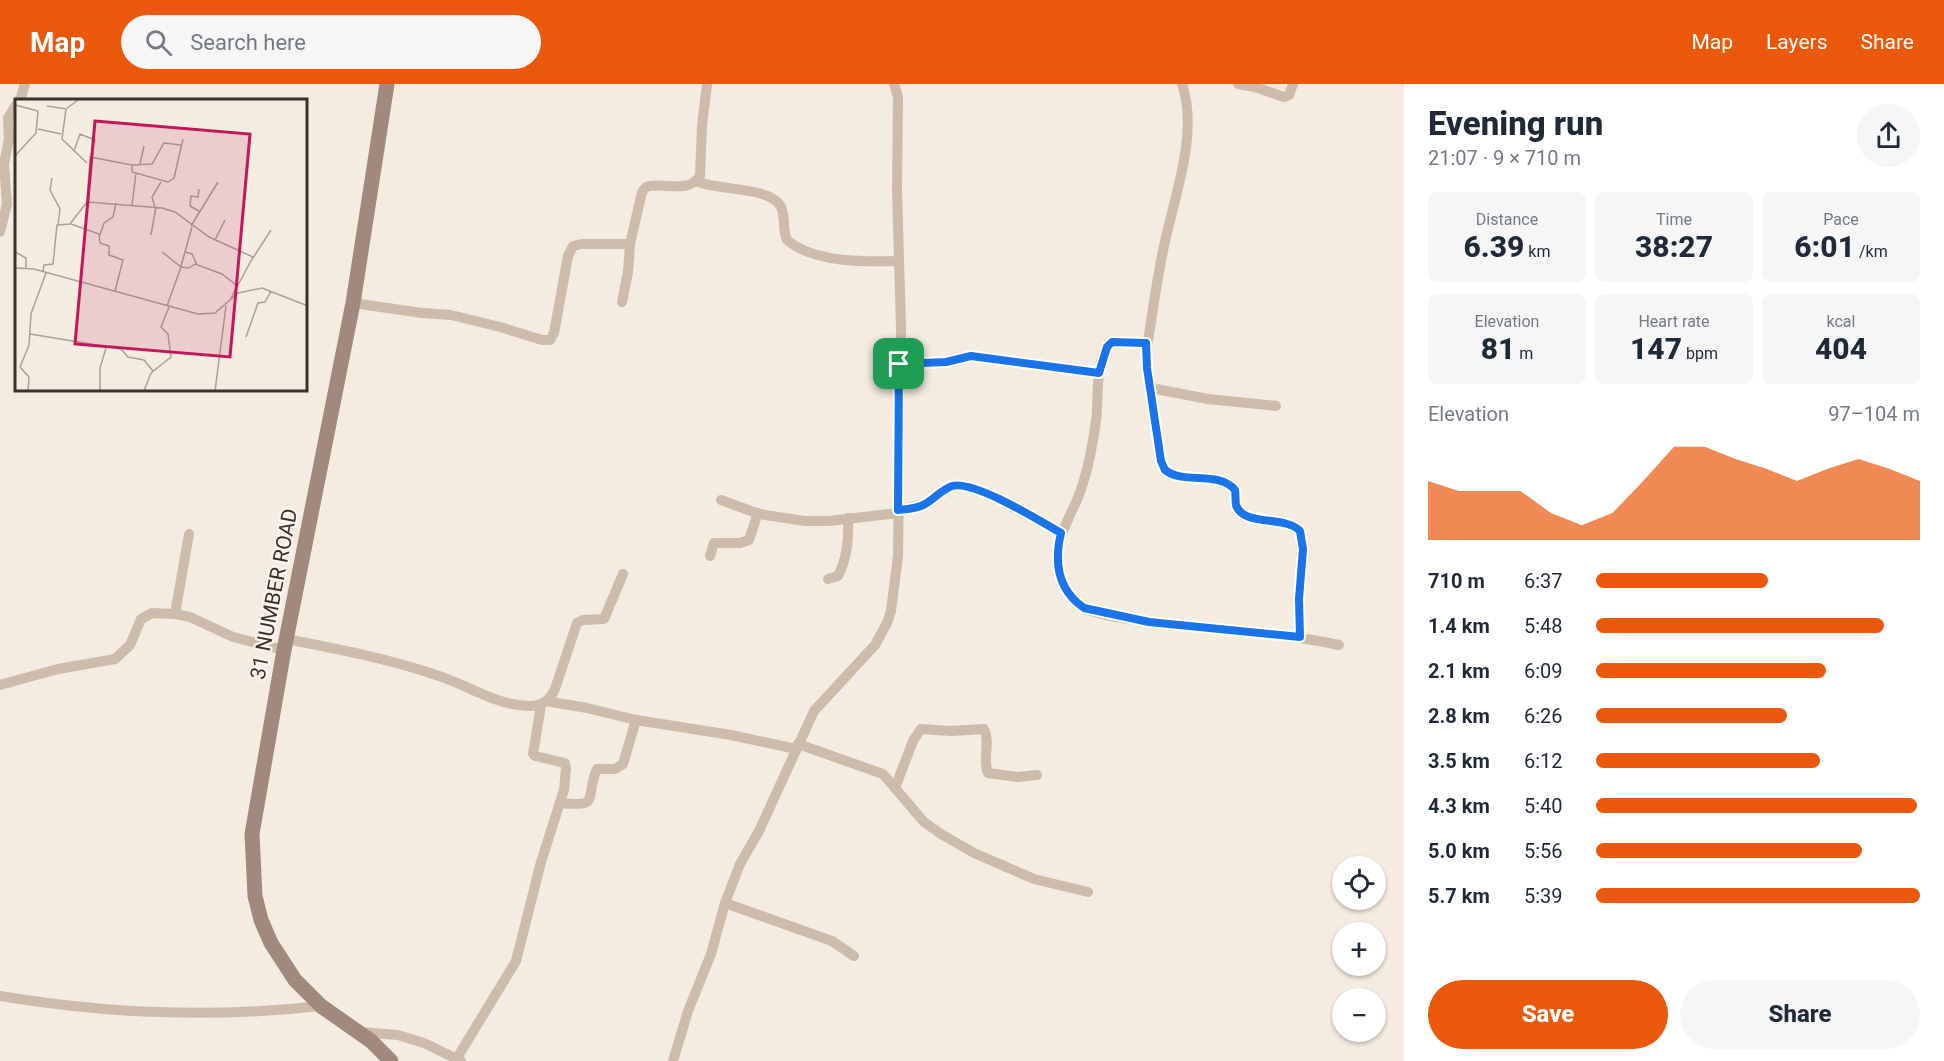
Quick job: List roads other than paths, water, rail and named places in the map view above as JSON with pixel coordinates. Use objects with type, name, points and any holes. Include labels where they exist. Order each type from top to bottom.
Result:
[{"type":"main road","name":"31 NUMBER ROAD","points":[[387,84],[353,303],[285,644],[252,834],[255,896],[261,920],[271,943],[295,980],[321,1006],[359,1032],[391,1061]]},
{"type":"street","points":[[20,99],[25,84]]},
{"type":"street","points":[[621,302],[628,272],[630,244],[644,189],[656,185],[682,186],[696,181],[701,170],[702,126],[707,84]]},
{"type":"street","points":[[673,1061],[688,1011],[711,954],[725,903],[740,864],[759,831],[814,711],[866,656],[887,623],[891,611],[896,573],[898,512],[899,364],[898,97],[894,84]]},
{"type":"street","points":[[1182,84],[1185,98],[1186,148],[1146,343],[1147,368],[1161,461],[1165,470],[1177,475],[1227,483],[1235,490],[1237,507],[1244,514],[1255,519],[1287,523],[1300,531],[1303,549],[1299,599],[1300,637]]},
{"type":"street","points":[[1238,84],[1284,97],[1289,95],[1293,84]]},
{"type":"street","points":[[0,232],[7,204],[4,164],[9,139],[8,118],[15,107]]},
{"type":"street","points":[[696,181],[773,199],[782,209],[787,240],[810,253],[848,260],[899,261]]},
{"type":"street","points":[[353,303],[462,317],[546,341],[553,337],[568,256],[573,246],[630,244]]},
{"type":"street","points":[[1146,343],[1112,342],[1105,352],[1099,373],[1096,420],[1089,461],[1078,498],[1061,533],[1058,547],[1059,576],[1067,593],[1084,608],[1149,622],[1300,637],[1339,645]]},
{"type":"street","points":[[899,364],[946,362],[971,356],[1099,373]]},
{"type":"street","points":[[1151,388],[1208,399],[1276,406]]},
{"type":"street","points":[[721,500],[758,513],[817,522],[898,512],[926,504],[945,489],[959,485],[984,492],[1061,533]]},
{"type":"street","points":[[710,556],[714,543],[744,543],[749,540],[758,513]]},
{"type":"street","points":[[828,579],[840,573],[848,543],[848,518]]},
{"type":"street","points":[[175,614],[189,534]]},
{"type":"street","points":[[359,1032],[398,1035],[423,1042],[459,1060],[516,961],[566,779],[565,763],[533,754],[544,703],[555,689],[577,623],[583,620],[604,620],[623,574]]},
{"type":"street","points":[[0,685],[58,669],[115,659],[130,645],[141,619],[146,615],[160,612],[175,614],[202,621],[241,640],[285,644],[409,666],[441,676],[492,699],[528,706],[544,703],[587,708],[636,720],[797,747],[878,771],[884,774],[924,822],[941,834],[974,853],[1034,879],[1088,892]]},
{"type":"street","points":[[560,803],[586,804],[597,770],[615,769],[623,764],[636,720]]},
{"type":"street","points":[[895,788],[911,747],[921,729],[951,731],[984,729],[987,773],[1018,777],[1037,775]]},
{"type":"street","points":[[725,903],[832,941],[854,956]]},
{"type":"street","points":[[0,996],[58,1005],[134,1012],[198,1014],[321,1006]]}]
